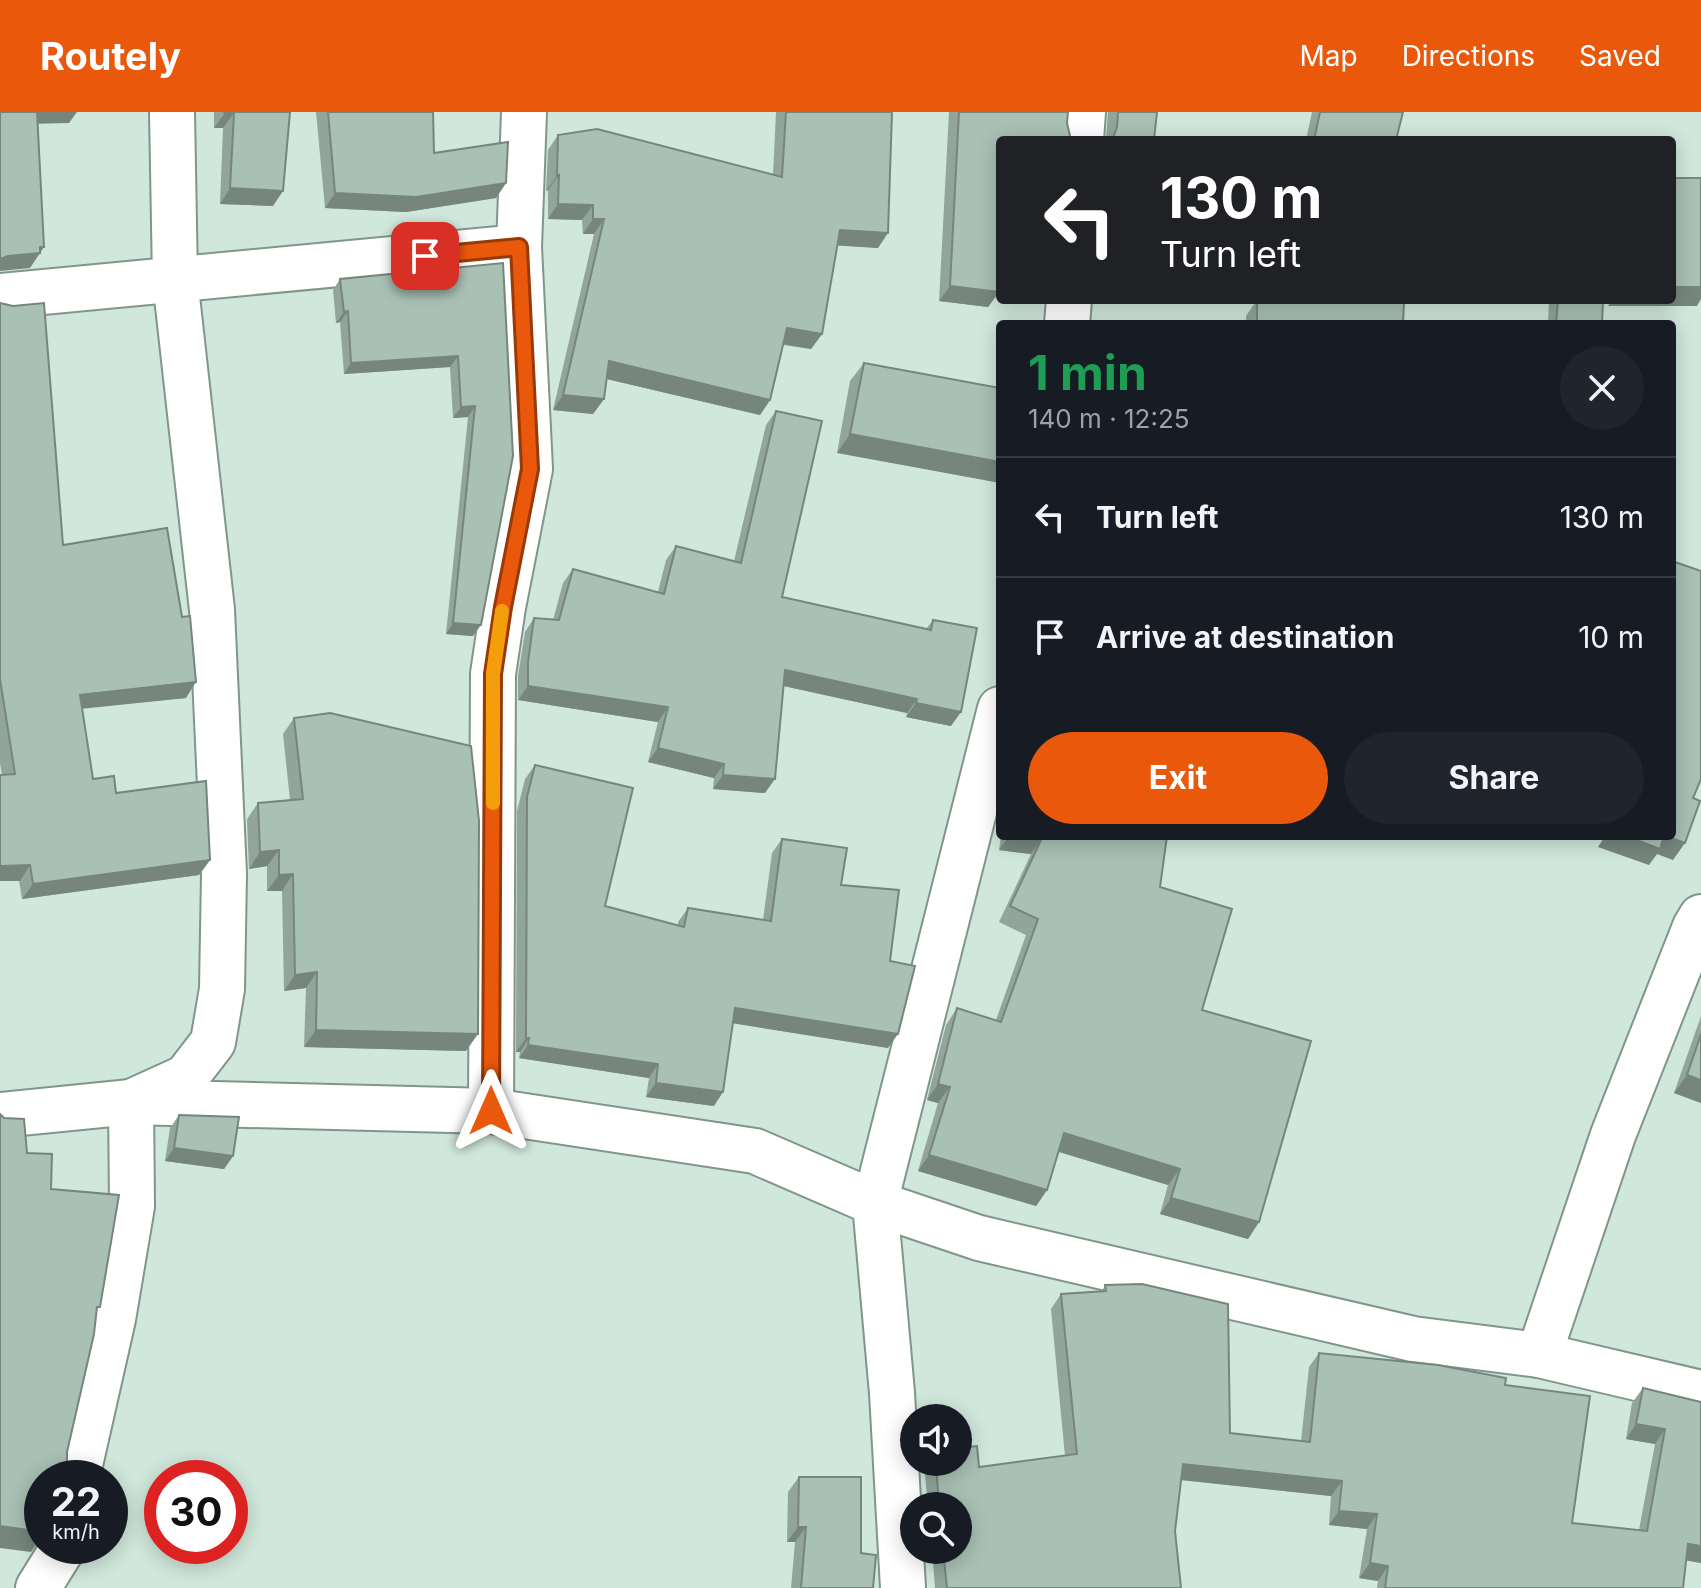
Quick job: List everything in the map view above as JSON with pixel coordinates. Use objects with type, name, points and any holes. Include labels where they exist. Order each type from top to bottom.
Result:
[{"type":"street","points":[[131,1102],[186,1077],[213,1042],[222,989],[224,874],[212,610],[175,279],[172,112]]},
{"type":"street","points":[[491,1111],[493,674],[530,469],[519,247],[524,112]]},
{"type":"street","points":[[1081,136],[1083,112]]},
{"type":"street","points":[[0,296],[519,247]]},
{"type":"street","points":[[903,1588],[892,1393],[875,1203],[996,725]]},
{"type":"street","points":[[1539,1355],[1613,1135],[1701,917]]},
{"type":"street","points":[[81,1460],[113,1319],[132,1206],[131,1102]]},
{"type":"street","points":[[0,1115],[131,1102],[491,1111],[755,1151],[875,1203],[979,1238],[1413,1339],[1539,1355],[1701,1393]]},
{"type":"street","points":[[38,1588],[53,1564]]},
{"type":"building","points":[[0,112],[37,112],[44,247],[40,247],[40,253],[0,259]]},
{"type":"building","points":[[224,112],[290,112],[283,191],[230,188],[234,113]]},
{"type":"building","points":[[328,112],[433,112],[434,153],[508,142],[506,183],[416,197],[335,193]]},
{"type":"building","points":[[786,112],[892,112],[888,233],[840,230],[822,334],[787,328],[770,400],[609,361],[604,399],[563,395],[604,219],[593,219],[593,205],[558,204],[558,135],[597,129],[782,177]]},
{"type":"building","points":[[959,112],[1068,112],[1070,136],[996,136],[996,292],[950,286]]},
{"type":"building","points":[[1118,112],[1157,112],[1154,136],[1114,136]]},
{"type":"building","points":[[1320,112],[1403,112],[1397,136],[1315,136]]},
{"type":"building","points":[[1676,178],[1701,178],[1701,287],[1676,287]]},
{"type":"building","points":[[503,263],[513,456],[481,625],[453,623],[475,406],[461,407],[458,356],[351,363],[348,311],[344,312],[340,279]]},
{"type":"building","points":[[0,303],[13,306],[44,303],[63,545],[167,528],[182,617],[190,616],[196,682],[80,695],[93,779],[114,776],[116,793],[206,781],[210,860],[33,884],[30,865],[0,866],[0,775],[15,774],[0,679]]},
{"type":"building","points":[[1257,304],[1404,304],[1403,320],[1257,320]]},
{"type":"building","points":[[1558,304],[1603,304],[1602,320],[1556,320]]},
{"type":"building","points":[[864,363],[996,387],[996,461],[850,434]]},
{"type":"building","points":[[776,411],[822,421],[782,597],[931,630],[933,620],[977,628],[961,712],[916,703],[917,699],[785,670],[775,779],[723,775],[724,764],[658,748],[668,707],[528,686],[534,618],[559,620],[573,569],[664,594],[676,546],[741,563]]},
{"type":"building","points":[[1676,562],[1701,571],[1701,779],[1693,798],[1700,801],[1685,843],[1676,840]]},
{"type":"building","points":[[330,713],[471,746],[479,821],[478,1034],[316,1030],[317,972],[295,975],[293,874],[279,875],[279,850],[260,852],[258,803],[303,799],[294,718]]},
{"type":"building","points":[[535,765],[633,788],[605,906],[684,927],[688,908],[771,921],[782,839],[847,848],[841,885],[899,890],[890,961],[915,966],[898,1034],[735,1008],[723,1092],[656,1083],[658,1064],[528,1045],[527,797]]},
{"type":"building","points":[[1041,840],[1166,840],[1160,887],[1232,909],[1202,1010],[1311,1041],[1259,1222],[1171,1198],[1180,1169],[1064,1133],[1047,1190],[929,1155],[950,1087],[938,1084],[957,1008],[1001,1022],[1038,919],[1010,906]]},
{"type":"building","points":[[1636,840],[1663,840],[1660,849]]},
{"type":"building","points":[[1701,1034],[1701,1080],[1687,1075]]},
{"type":"building","points":[[0,1114],[4,1118],[24,1119],[27,1153],[52,1154],[51,1189],[119,1195],[100,1307],[97,1307],[67,1460],[24,1460],[24,1529],[0,1526]]},
{"type":"building","points":[[179,1115],[239,1117],[233,1156],[174,1148]]},
{"type":"building","points":[[1142,1284],[1228,1304],[1230,1433],[1310,1442],[1319,1353],[1438,1365],[1506,1378],[1505,1385],[1590,1396],[1572,1523],[1647,1531],[1665,1429],[1636,1424],[1643,1388],[1701,1402],[1701,1546],[1688,1544],[1683,1588],[1385,1588],[1388,1566],[1370,1563],[1377,1514],[1339,1511],[1342,1481],[1183,1464],[1175,1531],[1181,1588],[947,1588],[944,1564],[972,1564],[972,1492],[938,1492],[937,1476],[972,1476],[972,1447],[977,1446],[979,1467],[1077,1454],[1061,1294],[1106,1291],[1105,1285]]},
{"type":"building","points":[[799,1477],[861,1477],[861,1553],[876,1555],[873,1588],[801,1588],[806,1527],[798,1527]]},
{"type":"slow traffic","points":[[493,803],[493,674],[502,611]]},
{"type":"route","points":[[425,256],[519,247],[530,469],[493,674],[491,1111]]}]
